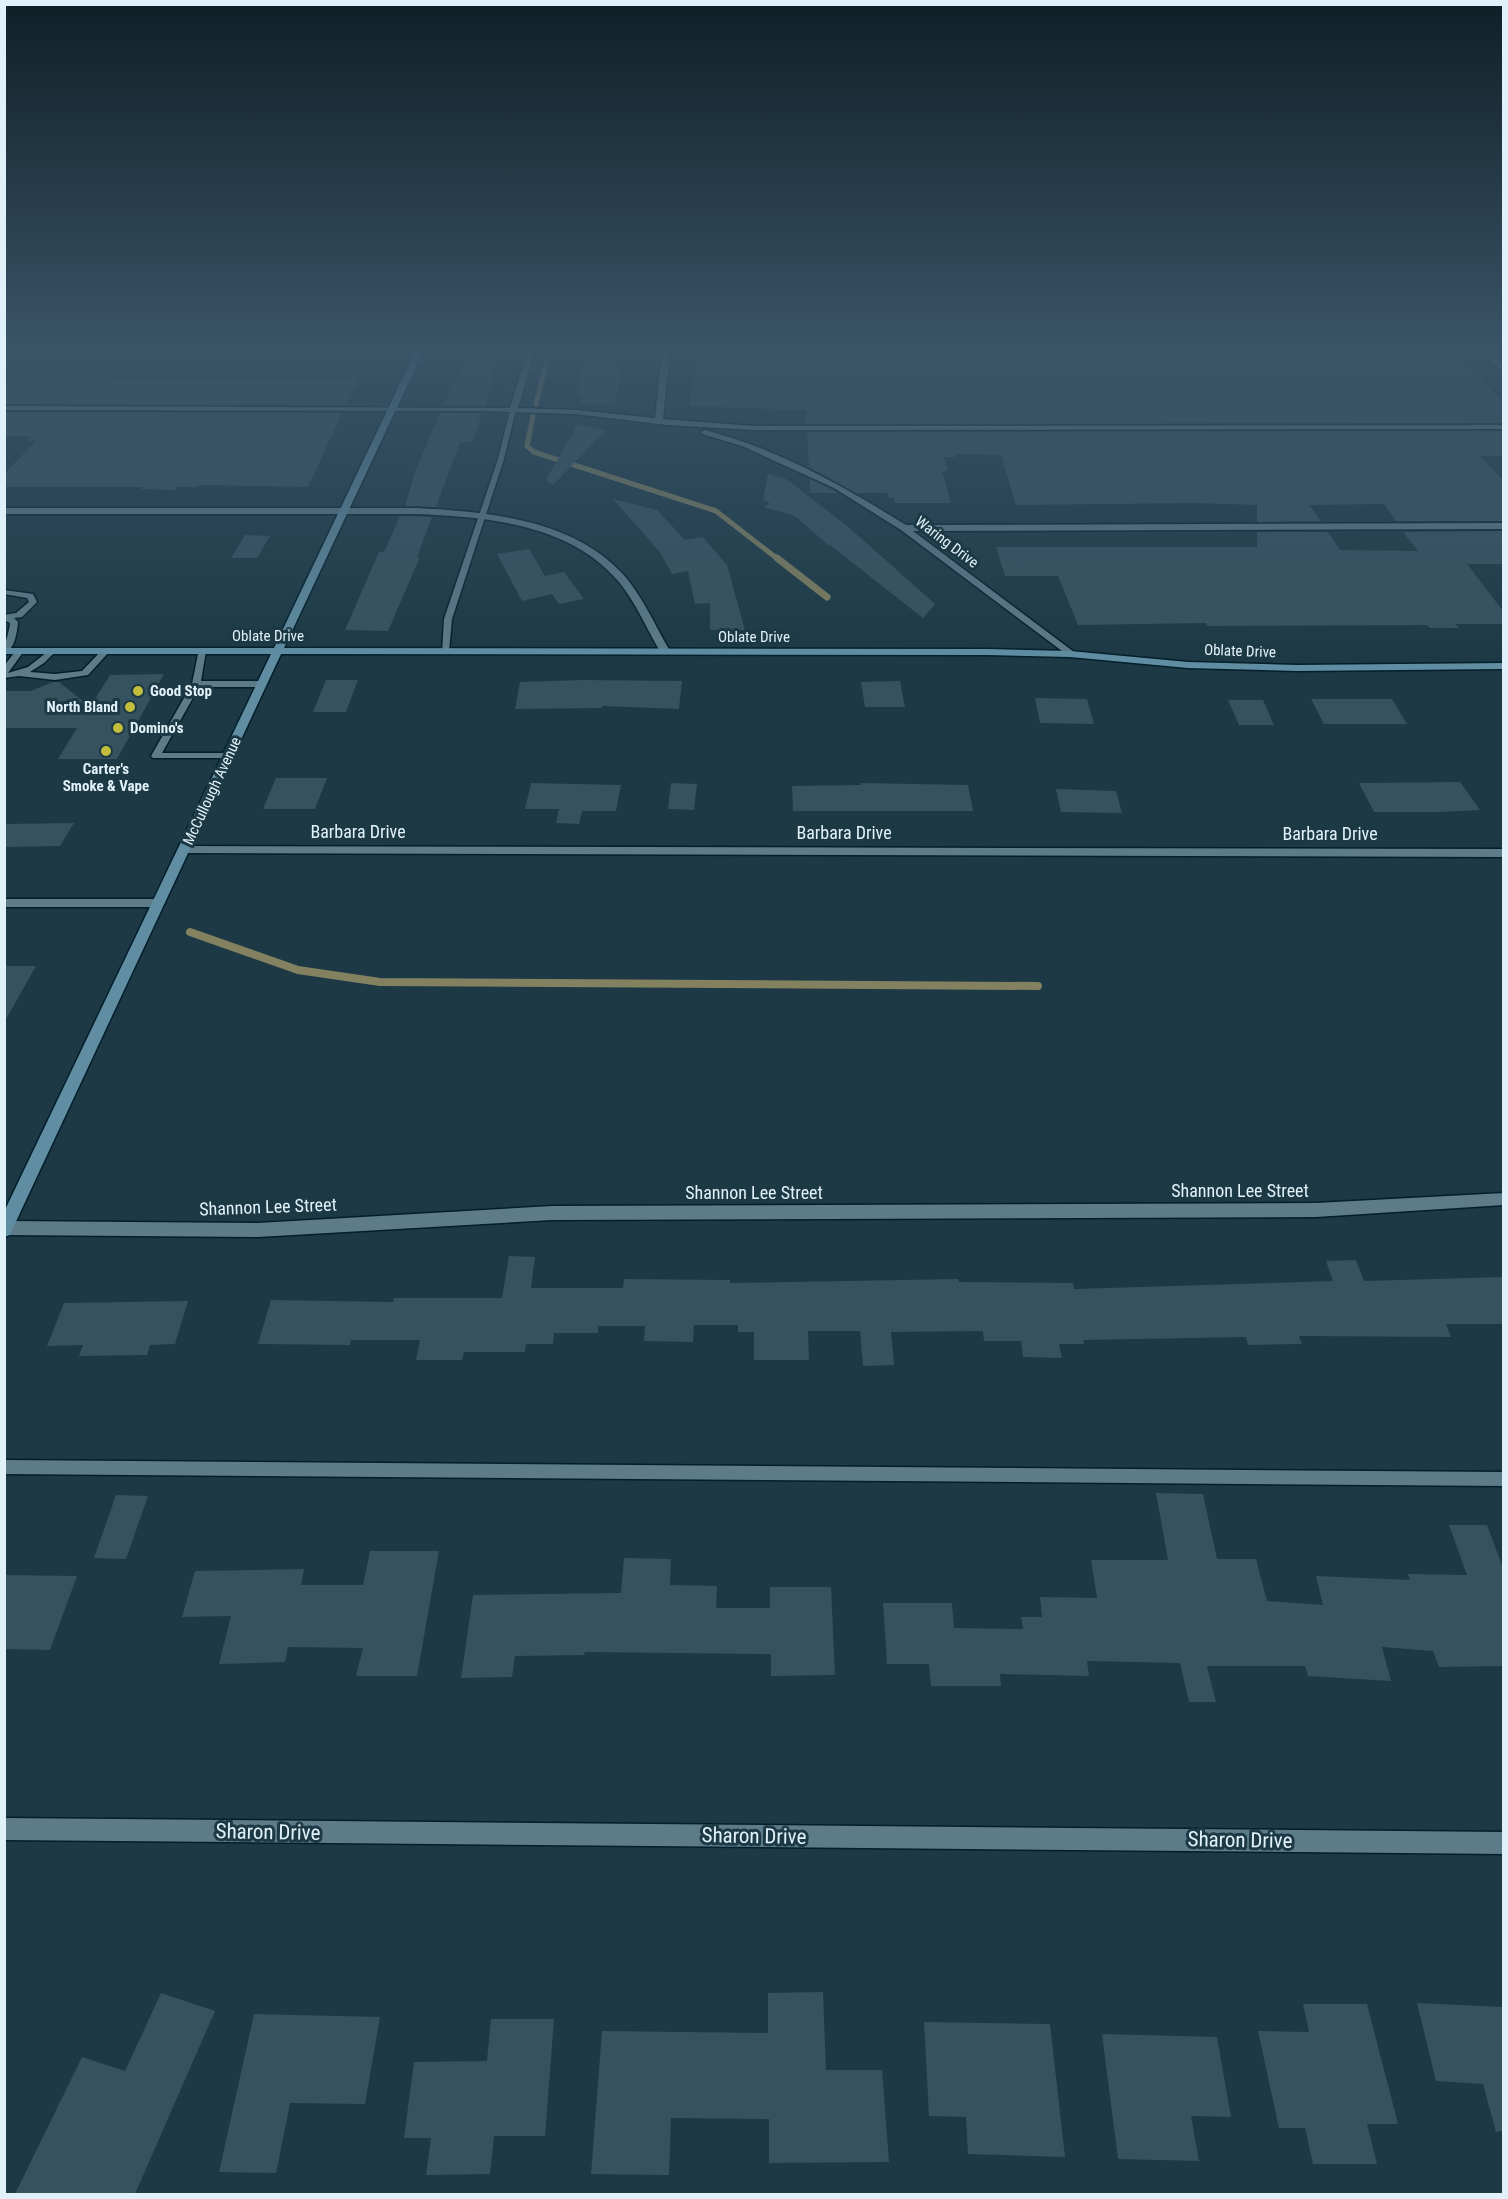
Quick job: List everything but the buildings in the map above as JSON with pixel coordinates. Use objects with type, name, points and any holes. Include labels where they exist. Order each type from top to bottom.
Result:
[{"type":"main road","name":"McCullough Avenue","points":[[5,1229],[371,455]]},
{"type":"main road","name":"Oblate Drive","points":[[5,651],[665,651],[1070,654],[1188,664],[1297,668],[1503,666]]},
{"type":"street","name":"Waring Drive","points":[[769,455],[837,486],[904,528],[1070,654]]},
{"type":"street","points":[[4,511],[434,511],[514,522],[574,543],[605,563],[627,587],[665,651]]},
{"type":"street","points":[[904,528],[1503,526]]},
{"type":"street","name":"Barbara Drive","points":[[184,850],[1503,853]]},
{"type":"street","points":[[4,903],[159,903]]},
{"type":"street","name":"Shannon Lee Street","points":[[5,1229],[258,1230],[552,1213],[1316,1210],[1503,1199]]},
{"type":"street","name":"Sharon Drive","points":[[4,1829],[1503,1842]]},
{"type":"lane","points":[[445,651],[448,619],[502,455]]},
{"type":"lane","points":[[4,592],[30,596],[33,602],[20,615],[7,618]]},
{"type":"lane","points":[[5,651],[12,635],[14,622],[7,618]]},
{"type":"lane","points":[[4,674],[20,651]]},
{"type":"lane","points":[[22,674],[39,665],[51,651]]},
{"type":"lane","points":[[4,674],[56,676],[85,673],[106,651]]},
{"type":"lane","points":[[202,651],[196,684],[156,756],[228,756]]},
{"type":"lane","points":[[196,684],[262,684]]},
{"type":"lane","points":[[4,1467],[1503,1479]]},
{"type":"waterway","points":[[542,455],[716,511],[779,560]]},
{"type":"waterway","points":[[777,558],[827,597]]},
{"type":"waterway","points":[[190,932],[298,970],[380,982],[1038,986]]},
{"type":"place","name":"Good Stop","points":[[138,691]]},
{"type":"place","name":"North Bland","points":[[130,707]]},
{"type":"place","name":"Domino's","points":[[118,728]]},
{"type":"place","name":"Carter's Smoke & Vape","points":[[106,751]]}]
